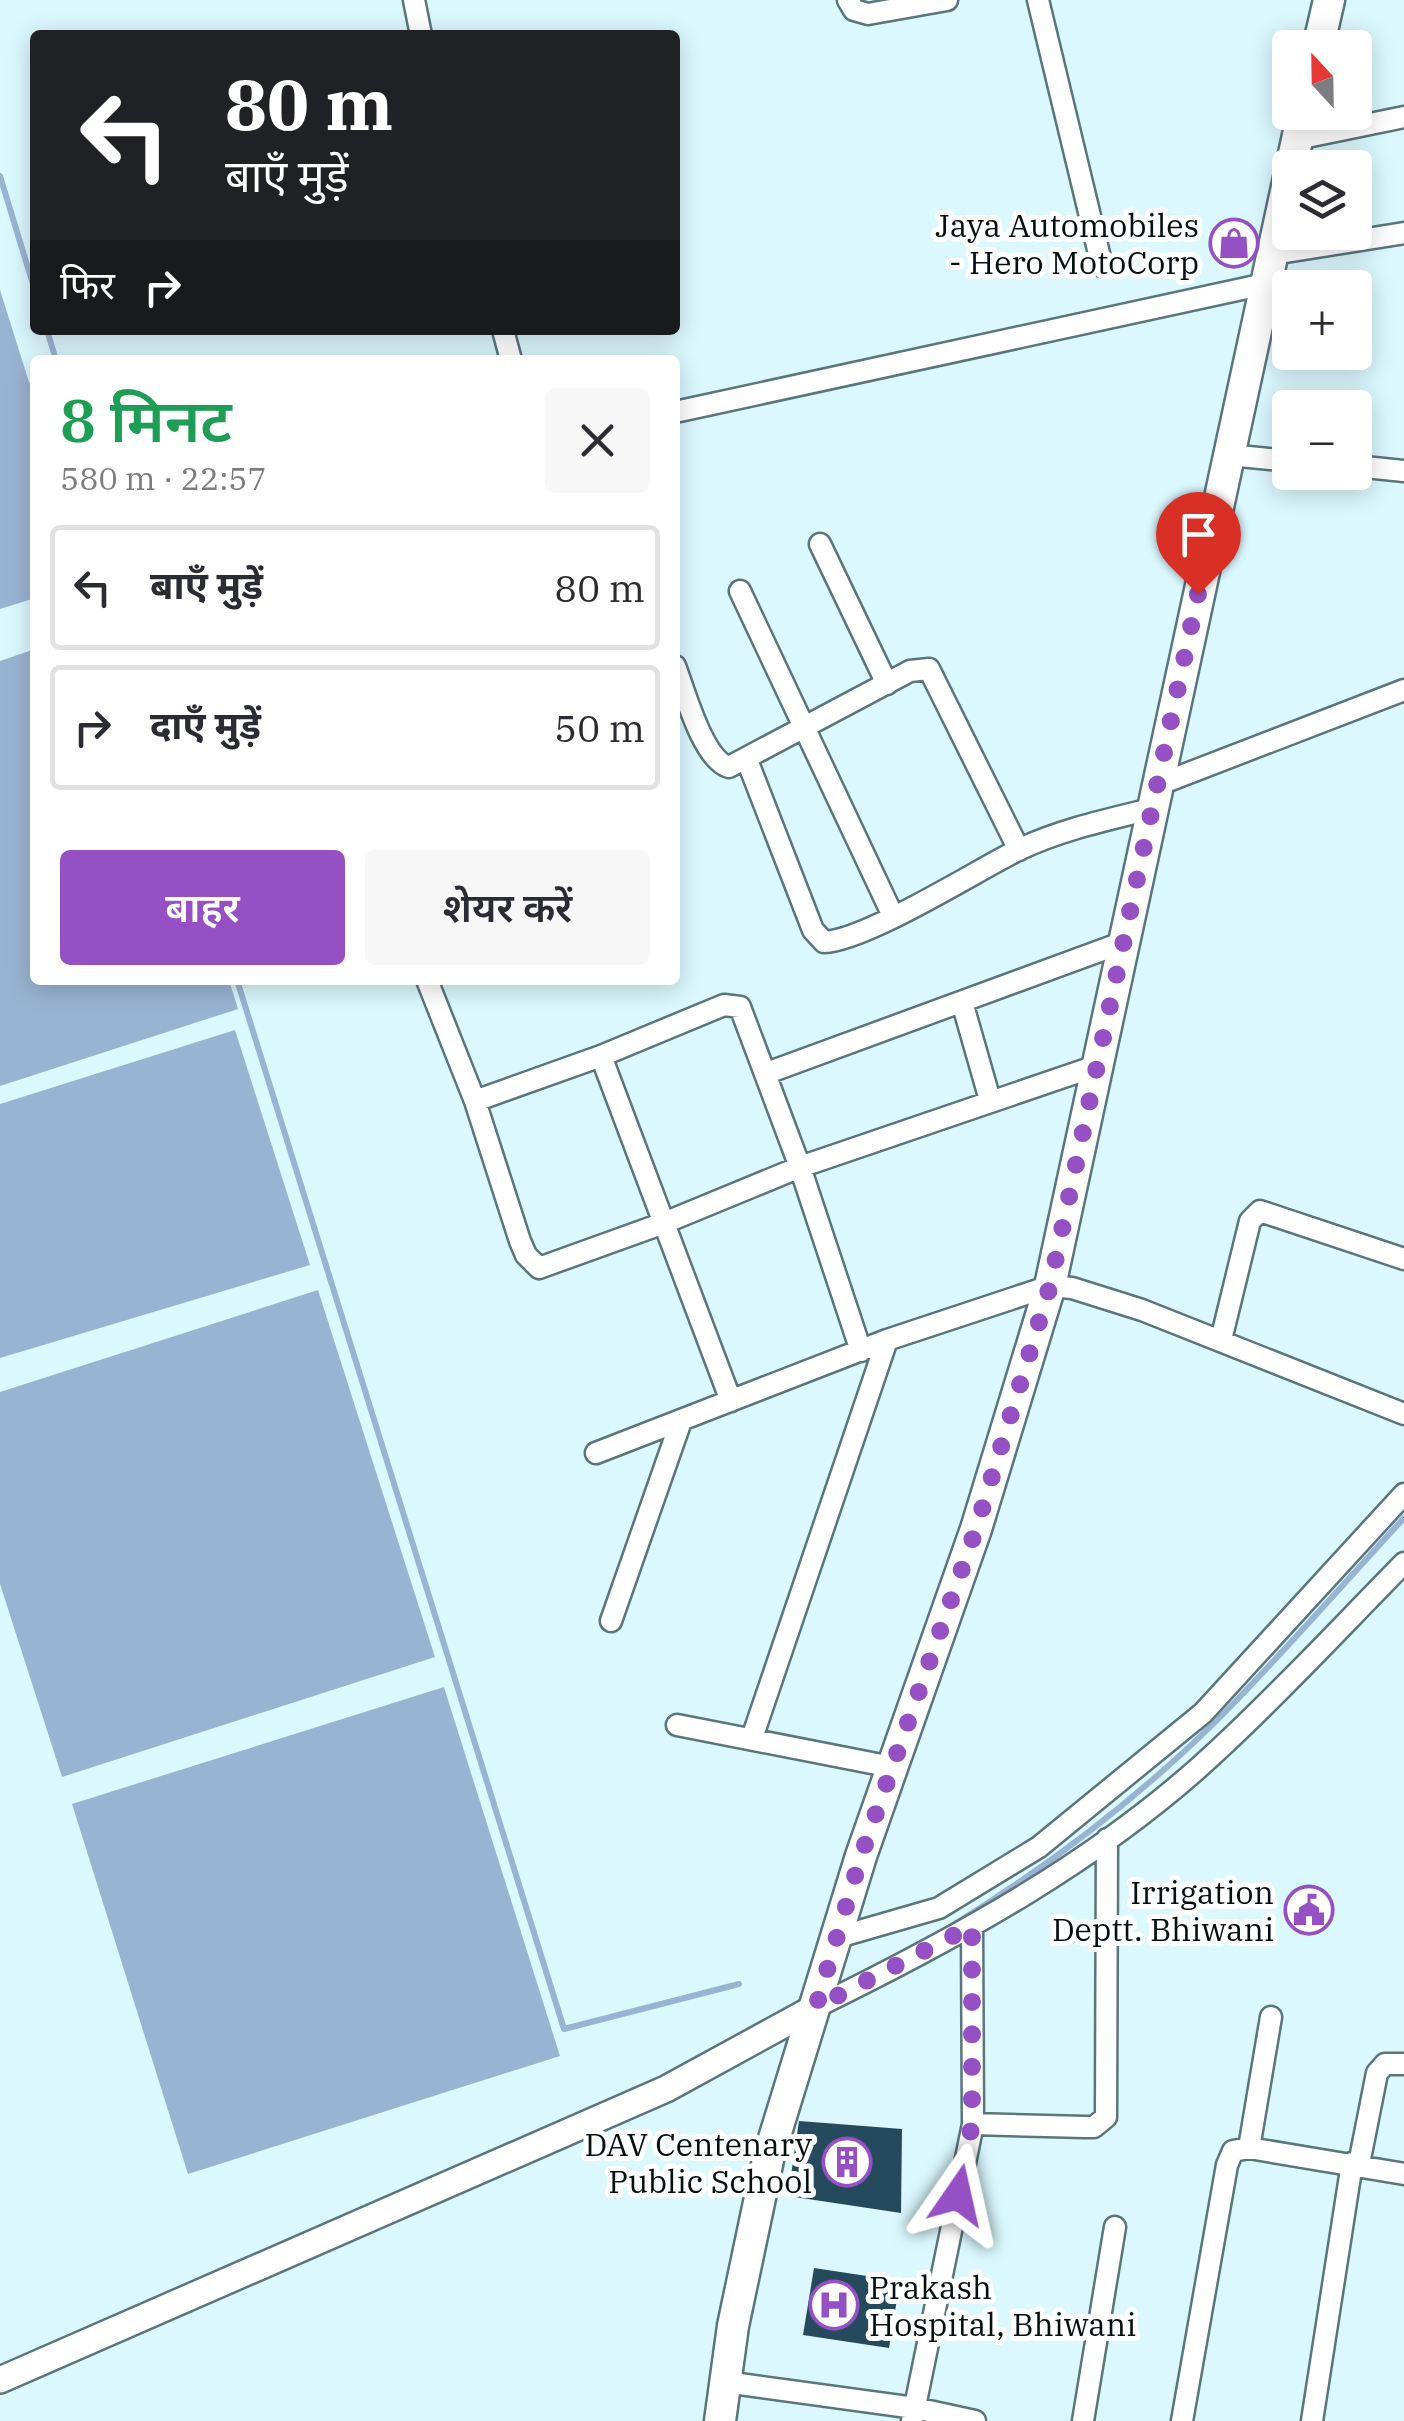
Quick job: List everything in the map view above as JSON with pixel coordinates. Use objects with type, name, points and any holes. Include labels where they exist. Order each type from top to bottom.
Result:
[{"type":"main road","points":[[1322,30],[1329,0]]},
{"type":"main road","points":[[720,2421],[770,2155],[835,1938],[976,1529],[1050,1286],[1295,148]]},
{"type":"street","points":[[414,0],[420,30]]},
{"type":"street","points":[[848,0],[858,13],[868,14],[948,0]]},
{"type":"street","points":[[1038,0],[1102,266]]},
{"type":"street","points":[[1295,148],[1404,117]]},
{"type":"street","points":[[680,411],[1404,233]]},
{"type":"street","points":[[1229,455],[1272,459]]},
{"type":"street","points":[[1372,468],[1404,471]]},
{"type":"street","points":[[820,544],[887,684]]},
{"type":"street","points":[[740,591],[893,916]]},
{"type":"street","points":[[680,678],[714,757],[725,766],[748,760],[918,668],[933,673],[1019,850]]},
{"type":"street","points":[[748,760],[817,937],[824,942],[838,941],[1019,850],[1153,798],[1404,690]]},
{"type":"street","points":[[767,1073],[1124,942]]},
{"type":"street","points":[[429,985],[475,1101],[520,1241],[535,1266],[551,1265],[800,1167],[1096,1066]]},
{"type":"street","points":[[962,1002],[990,1100]]},
{"type":"street","points":[[475,1101],[602,1056],[730,1004],[740,1006],[800,1167],[861,1351]]},
{"type":"street","points":[[602,1056],[732,1401]]},
{"type":"street","points":[[1221,1340],[1250,1221],[1260,1211],[1404,1259]]},
{"type":"street","points":[[596,1453],[888,1340],[1050,1286],[1102,1296],[1404,1414]]},
{"type":"street","points":[[752,1738],[888,1340]]},
{"type":"street","points":[[611,1621],[681,1420]]},
{"type":"street","points":[[835,1938],[940,1908],[1054,1836],[1202,1713],[1404,1494]]},
{"type":"street","points":[[0,2380],[666,2089],[972,1926],[1107,1839],[1215,1753],[1403,1565]]},
{"type":"street","points":[[677,1725],[892,1767]]},
{"type":"street","points":[[972,2124],[1094,2127],[1106,2116],[1107,1839]]},
{"type":"street","points":[[914,2414],[972,2124],[972,1926]]},
{"type":"street","points":[[1249,2148],[1271,2017]]},
{"type":"street","points":[[1312,2421],[1356,2164],[1377,2074],[1385,2064],[1404,2064]]},
{"type":"street","points":[[1182,2421],[1228,2159],[1238,2148],[1249,2148],[1404,2174]]},
{"type":"street","points":[[1083,2421],[1115,2228]]},
{"type":"street","points":[[725,2382],[975,2421]]},
{"type":"water","points":[[0,290],[30,385],[30,600],[0,609]]},
{"type":"water","points":[[30,651],[30,985],[231,985],[238,1009],[0,1086],[0,661]]},
{"type":"water","points":[[235,1030],[310,1265],[0,1358],[0,1104]]},
{"type":"water","points":[[318,1290],[435,1657],[62,1777],[0,1584],[0,1392]]},
{"type":"water","points":[[444,1687],[560,2056],[188,2174],[72,1804]]},
{"type":"building","name":"DAV Centenary Public School","points":[[799,2121],[902,2129],[901,2213],[788,2196]]},
{"type":"building","points":[[814,2268],[900,2281],[889,2348],[803,2335]]},
{"type":"waterway","points":[[0,176],[30,275]]},
{"type":"waterway","points":[[48,335],[54,355]]},
{"type":"waterway","points":[[239,985],[564,2029],[739,1984]]},
{"type":"waterway","points":[[950,1927],[1062,1852],[1167,1767],[1254,1682],[1404,1518]]},
{"type":"place","name":"Jaya Automobiles - Hero MotoCorp","points":[[1234,243]]},
{"type":"place","name":"Irrigation Deptt. Bhiwani","points":[[1309,1910]]},
{"type":"place","name":"DAV Centenary Public School","points":[[847,2162]]},
{"type":"place","name":"Prakash Hospital, Bhiwani","points":[[834,2305]]},
{"type":"route","points":[[958,2195],[972,2124],[972,1926],[816,2007],[861,1856],[976,1529],[1050,1286],[1198,594]]}]
